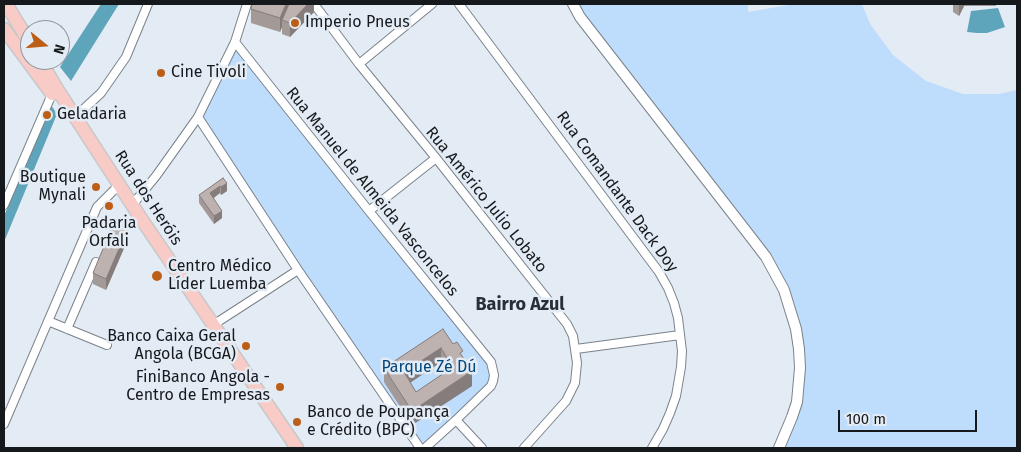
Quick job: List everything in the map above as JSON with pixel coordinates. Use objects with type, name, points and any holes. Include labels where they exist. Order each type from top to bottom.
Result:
[{"type":"main road","points":[[6,4],[20,27]]},
{"type":"main road","name":"Rua dos Heróis","points":[[4,15],[10,31],[75,117],[297,448]]},
{"type":"main road","name":"Rua dos Heróis","points":[[10,31],[20,42]]},
{"type":"main road","name":"Rua dos Heróis","points":[[10,31],[20,44]]},
{"type":"main road","name":"Rua dos Heróis","points":[[40,70],[116,189],[289,448]]},
{"type":"main road","name":"Rua dos Heróis","points":[[45,70],[54,91]]},
{"type":"street","points":[[75,117],[101,93],[126,57],[148,4]]},
{"type":"street","points":[[133,204],[156,176],[198,117],[235,42],[247,4]]},
{"type":"street","name":"Rua Américo Julio Lobato","points":[[314,4],[359,64],[567,324],[573,336],[577,363],[575,383],[566,401],[524,448]]},
{"type":"street","points":[[359,64],[432,4]]},
{"type":"street","name":"Rua Comandante Dack Doy","points":[[459,4],[659,272],[674,303],[682,351],[681,367],[676,396],[663,428],[652,448]]},
{"type":"street","points":[[573,4],[580,16],[754,240],[766,257],[784,290],[796,329],[800,368],[797,402],[779,448]]},
{"type":"street","name":"Rua Manuel de Almeida Vasconcelos","points":[[235,42],[368,211],[491,362],[494,374],[491,386],[424,448]]},
{"type":"street","points":[[4,205],[54,91]]},
{"type":"street","points":[[198,117],[298,270],[420,448]]},
{"type":"street","points":[[368,211],[436,158]]},
{"type":"street","points":[[4,424],[97,207],[116,189]]},
{"type":"street","points":[[67,329],[96,262]]},
{"type":"street","points":[[213,325],[298,270]]},
{"type":"street","points":[[48,321],[107,345]]},
{"type":"street","points":[[576,349],[680,335]]},
{"type":"street","points":[[456,420],[482,448]]},
{"type":"green space","points":[[573,4],[748,4],[748,12],[794,4],[862,4],[870,24],[893,55],[926,81],[963,94],[999,94],[1017,90],[1017,448],[779,448],[792,417],[799,349],[776,274]]},
{"type":"green space","name":"Parque Zé Dú","points":[[235,42],[485,354],[493,381],[425,448],[198,117]]},
{"type":"shaded area","points":[[101,4],[119,4],[71,81],[62,70],[70,70],[70,52]]},
{"type":"shaded area","points":[[998,8],[1005,27],[987,33],[967,32],[971,11]]},
{"type":"shaded area","points":[[51,105],[57,114],[4,242],[4,216]]},
{"type":"building","points":[[252,4],[286,4],[280,18],[251,9]]},
{"type":"building","points":[[289,4],[308,4],[290,23],[282,20]]},
{"type":"building","points":[[223,178],[227,183],[210,193],[222,211],[214,216],[199,195]]},
{"type":"building","points":[[114,222],[128,228],[106,279],[93,273]]},
{"type":"building","points":[[443,329],[453,344],[457,342],[463,351],[460,353],[472,371],[412,411],[384,368]],"holes":[[[441,348],[453,367],[416,392],[404,372]]]},
{"type":"place","name":"Imperio Pneus","points":[[295,23]]},
{"type":"place","name":"Cine Tivoli","points":[[161,73]]},
{"type":"place","name":"Geladaria","points":[[47,115]]},
{"type":"place","name":"Boutique Mynali","points":[[96,187]]},
{"type":"place","name":"Padaria Orfali","points":[[109,206]]},
{"type":"place","name":"Centro Médico Líder Luemba","points":[[157,276]]},
{"type":"place","name":"Banco Caixa Geral Angola (BCGA)","points":[[246,346]]},
{"type":"place","name":"FiniBanco Angola - Centro de Empresas","points":[[280,387]]},
{"type":"place","name":"Banco de Poupança e Crédito (BPC)","points":[[297,422]]},
{"type":"district","name":"Bairro Azul","points":[[520,305]]}]
